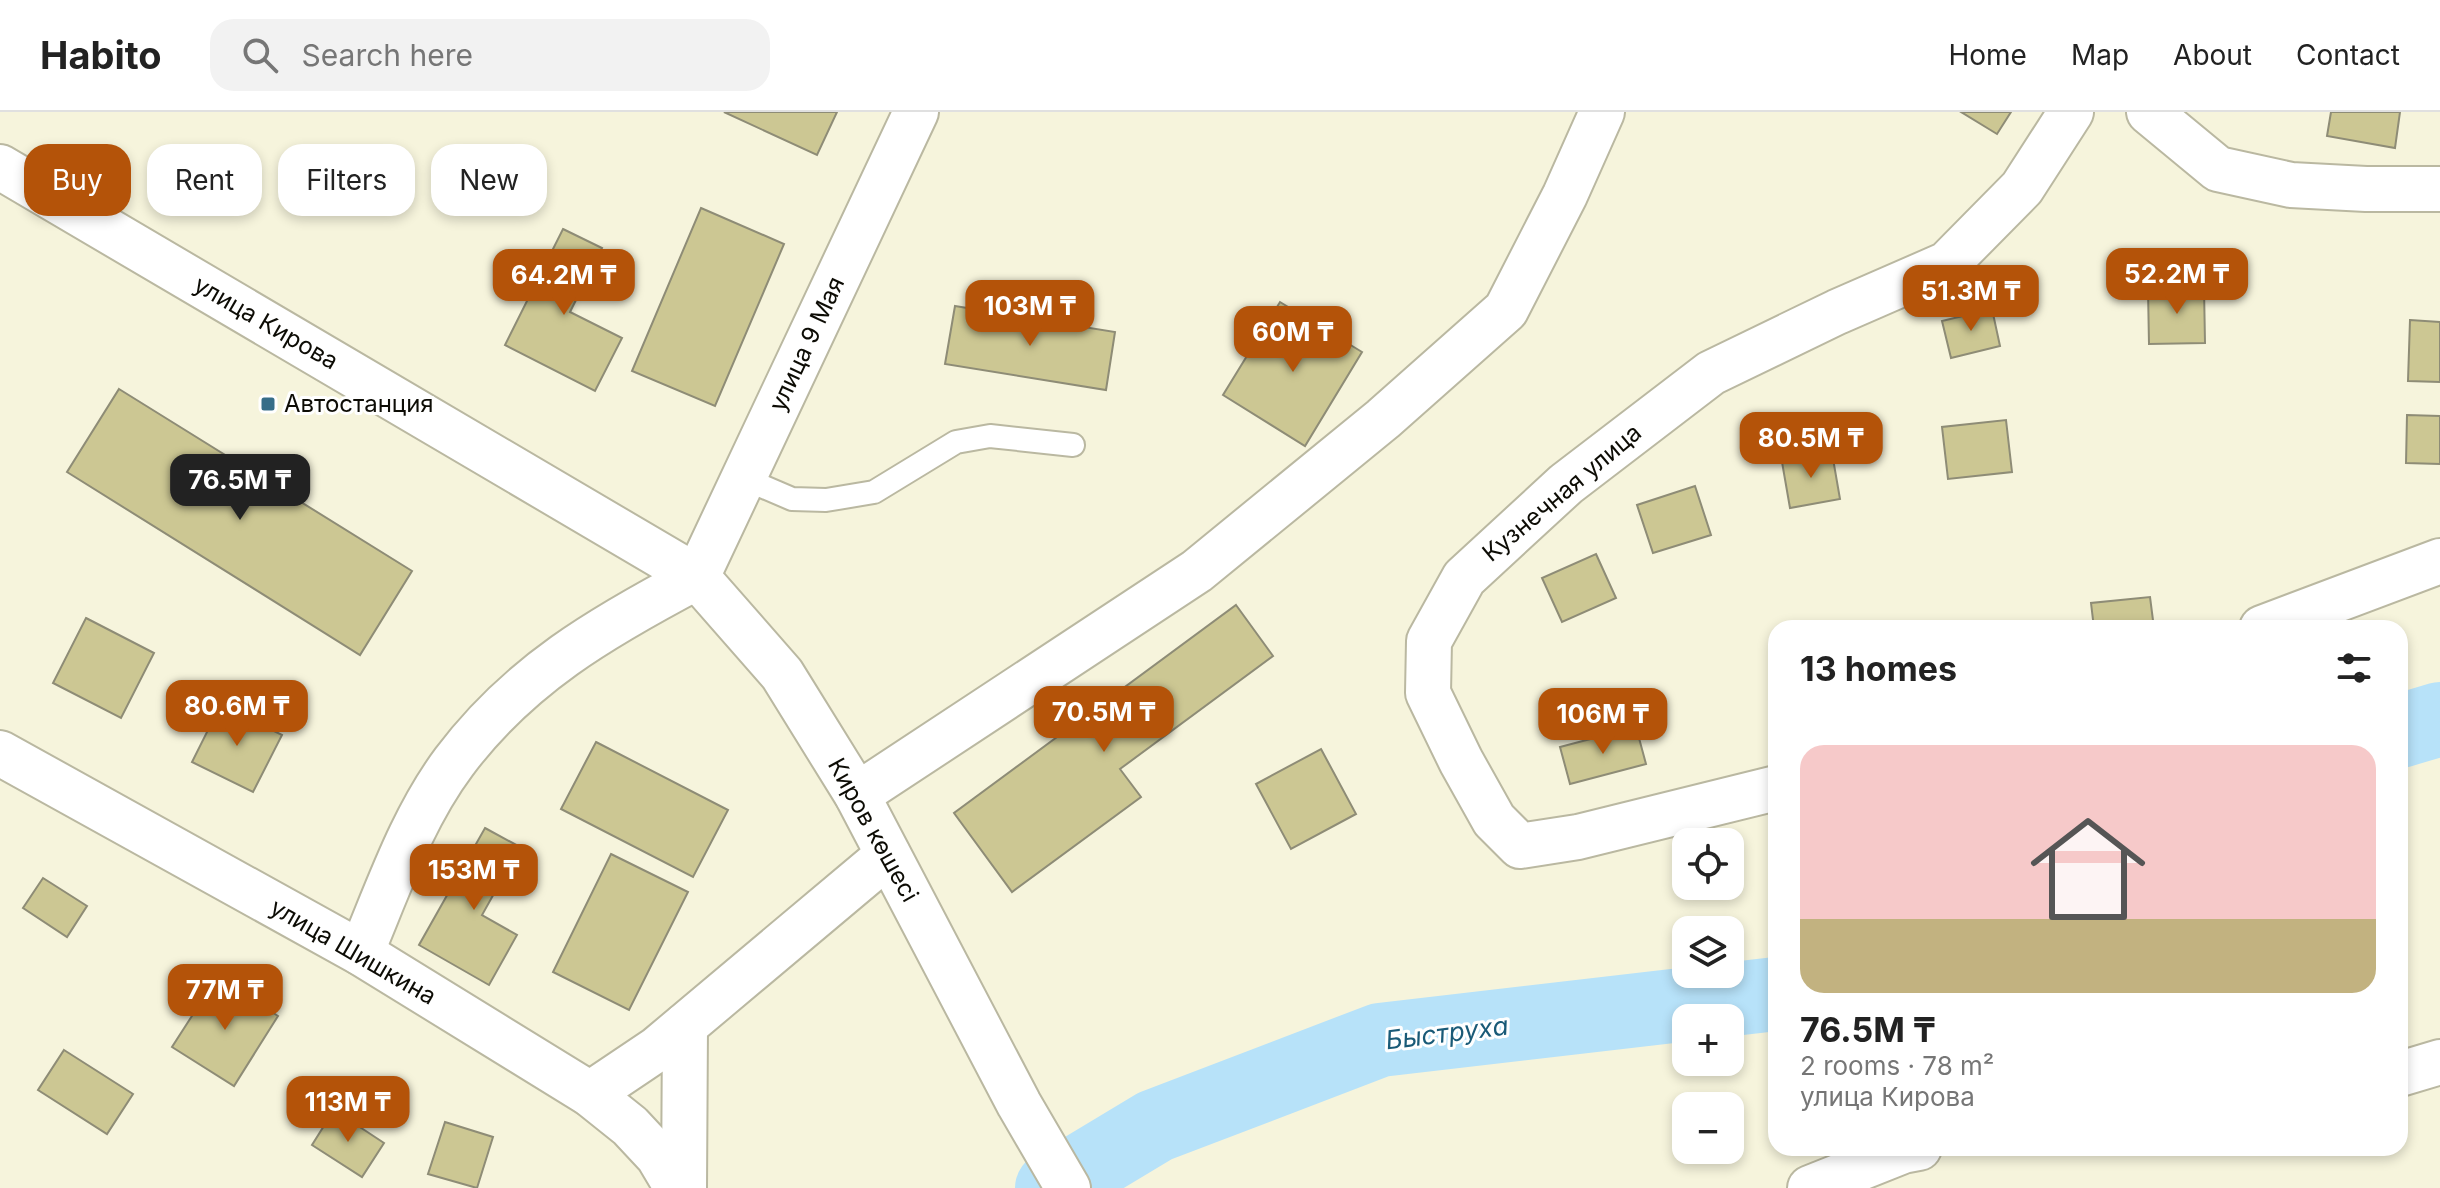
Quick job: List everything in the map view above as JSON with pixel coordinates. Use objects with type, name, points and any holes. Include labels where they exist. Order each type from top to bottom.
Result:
[{"type":"street","name":"улица 9 Мая","points":[[697,577],[916,112]]},
{"type":"street","points":[[857,795],[1197,571],[1383,419],[1506,310],[1565,195],[1602,112]]},
{"type":"street","name":"Кузнечная улица","points":[[1768,790],[1578,837],[1520,846],[1494,820],[1428,693],[1429,641],[1464,578],[1566,484],[1711,373],[1837,312],[1947,264],[2022,188],[2071,112]]},
{"type":"street","points":[[2149,112],[2218,169],[2291,185],[2440,189]]},
{"type":"street","name":"улица Кирова","points":[[0,167],[697,577]]},
{"type":"street","points":[[2283,620],[2440,561]]},
{"type":"street","points":[[361,953],[416,826],[452,764],[502,704],[557,658],[648,602],[697,577]]},
{"type":"street","name":"Киров көшесі","points":[[697,577],[782,674],[857,795],[1019,1104],[1068,1188]]},
{"type":"street","name":"улица Шишкина","points":[[0,753],[361,953],[590,1094],[630,1126],[658,1156],[677,1188]]},
{"type":"street","points":[[590,1094],[657,1049],[888,855]]},
{"type":"street","points":[[684,1188],[685,1026]]},
{"type":"street","points":[[2408,1072],[2440,1062]]},
{"type":"street","points":[[1810,1188],[1890,1156]]},
{"type":"lane","points":[[743,478],[792,499],[826,500],[874,492],[956,442],[990,436],[1073,445]]},
{"type":"building","points":[[724,112],[837,112],[817,155]]},
{"type":"building","points":[[1961,112],[2011,112],[1997,134]]},
{"type":"building","points":[[2331,112],[2400,112],[2395,148],[2327,136]]},
{"type":"building","points":[[701,208],[784,244],[715,406],[632,371]]},
{"type":"building","points":[[563,229],[602,248],[570,312],[622,338],[595,391],[505,345]]},
{"type":"building","points":[[2204,288],[2205,343],[2149,344],[2148,290]]},
{"type":"building","points":[[1280,302],[1362,352],[1305,446],[1223,395]]},
{"type":"building","points":[[955,306],[1115,332],[1106,390],[945,364]]},
{"type":"building","points":[[1992,309],[2000,346],[1951,358],[1942,321]]},
{"type":"building","points":[[2410,320],[2440,322],[2440,382],[2408,381]]},
{"type":"building","points":[[119,389],[412,571],[360,655],[67,472]]},
{"type":"building","points":[[2407,415],[2440,416],[2440,464],[2406,463]]},
{"type":"building","points":[[2006,420],[2012,472],[1948,479],[1942,427]]},
{"type":"building","points":[[1832,453],[1840,499],[1790,508],[1782,462]]},
{"type":"building","points":[[1695,486],[1711,535],[1653,553],[1637,505]]},
{"type":"building","points":[[1596,554],[1616,598],[1562,622],[1542,578]]},
{"type":"building","points":[[2150,597],[2153,620],[2093,620],[2091,603]]},
{"type":"building","points":[[1236,605],[1273,656],[1120,769],[1141,797],[1012,892],[954,813]]},
{"type":"building","points":[[86,618],[154,653],[121,718],[53,683]]},
{"type":"building","points":[[221,704],[282,735],[253,792],[192,762]]},
{"type":"building","points":[[1636,727],[1646,764],[1570,784],[1560,747]]},
{"type":"building","points":[[596,742],[728,810],[693,877],[561,809]]},
{"type":"building","points":[[1321,749],[1356,814],[1291,849],[1256,784]]},
{"type":"building","points":[[485,828],[520,847],[482,915],[517,935],[489,985],[419,945]]},
{"type":"building","points":[[611,854],[688,892],[629,1010],[553,972]]},
{"type":"building","points":[[43,878],[87,906],[67,937],[23,908]]},
{"type":"building","points":[[217,977],[278,1016],[234,1086],[172,1047]]},
{"type":"building","points":[[64,1050],[133,1094],[107,1134],[38,1090]]},
{"type":"building","points":[[334,1110],[384,1143],[362,1177],[312,1145]]},
{"type":"building","points":[[445,1122],[493,1137],[477,1188],[428,1174]]},
{"type":"waterway","name":"Быструха","points":[[2408,729],[2440,719]]},
{"type":"waterway","name":"Быструха","points":[[1052,1188],[1155,1126],[1380,1040],[1768,995]]},
{"type":"place","name":"Автостанция","points":[[268,404]]}]
